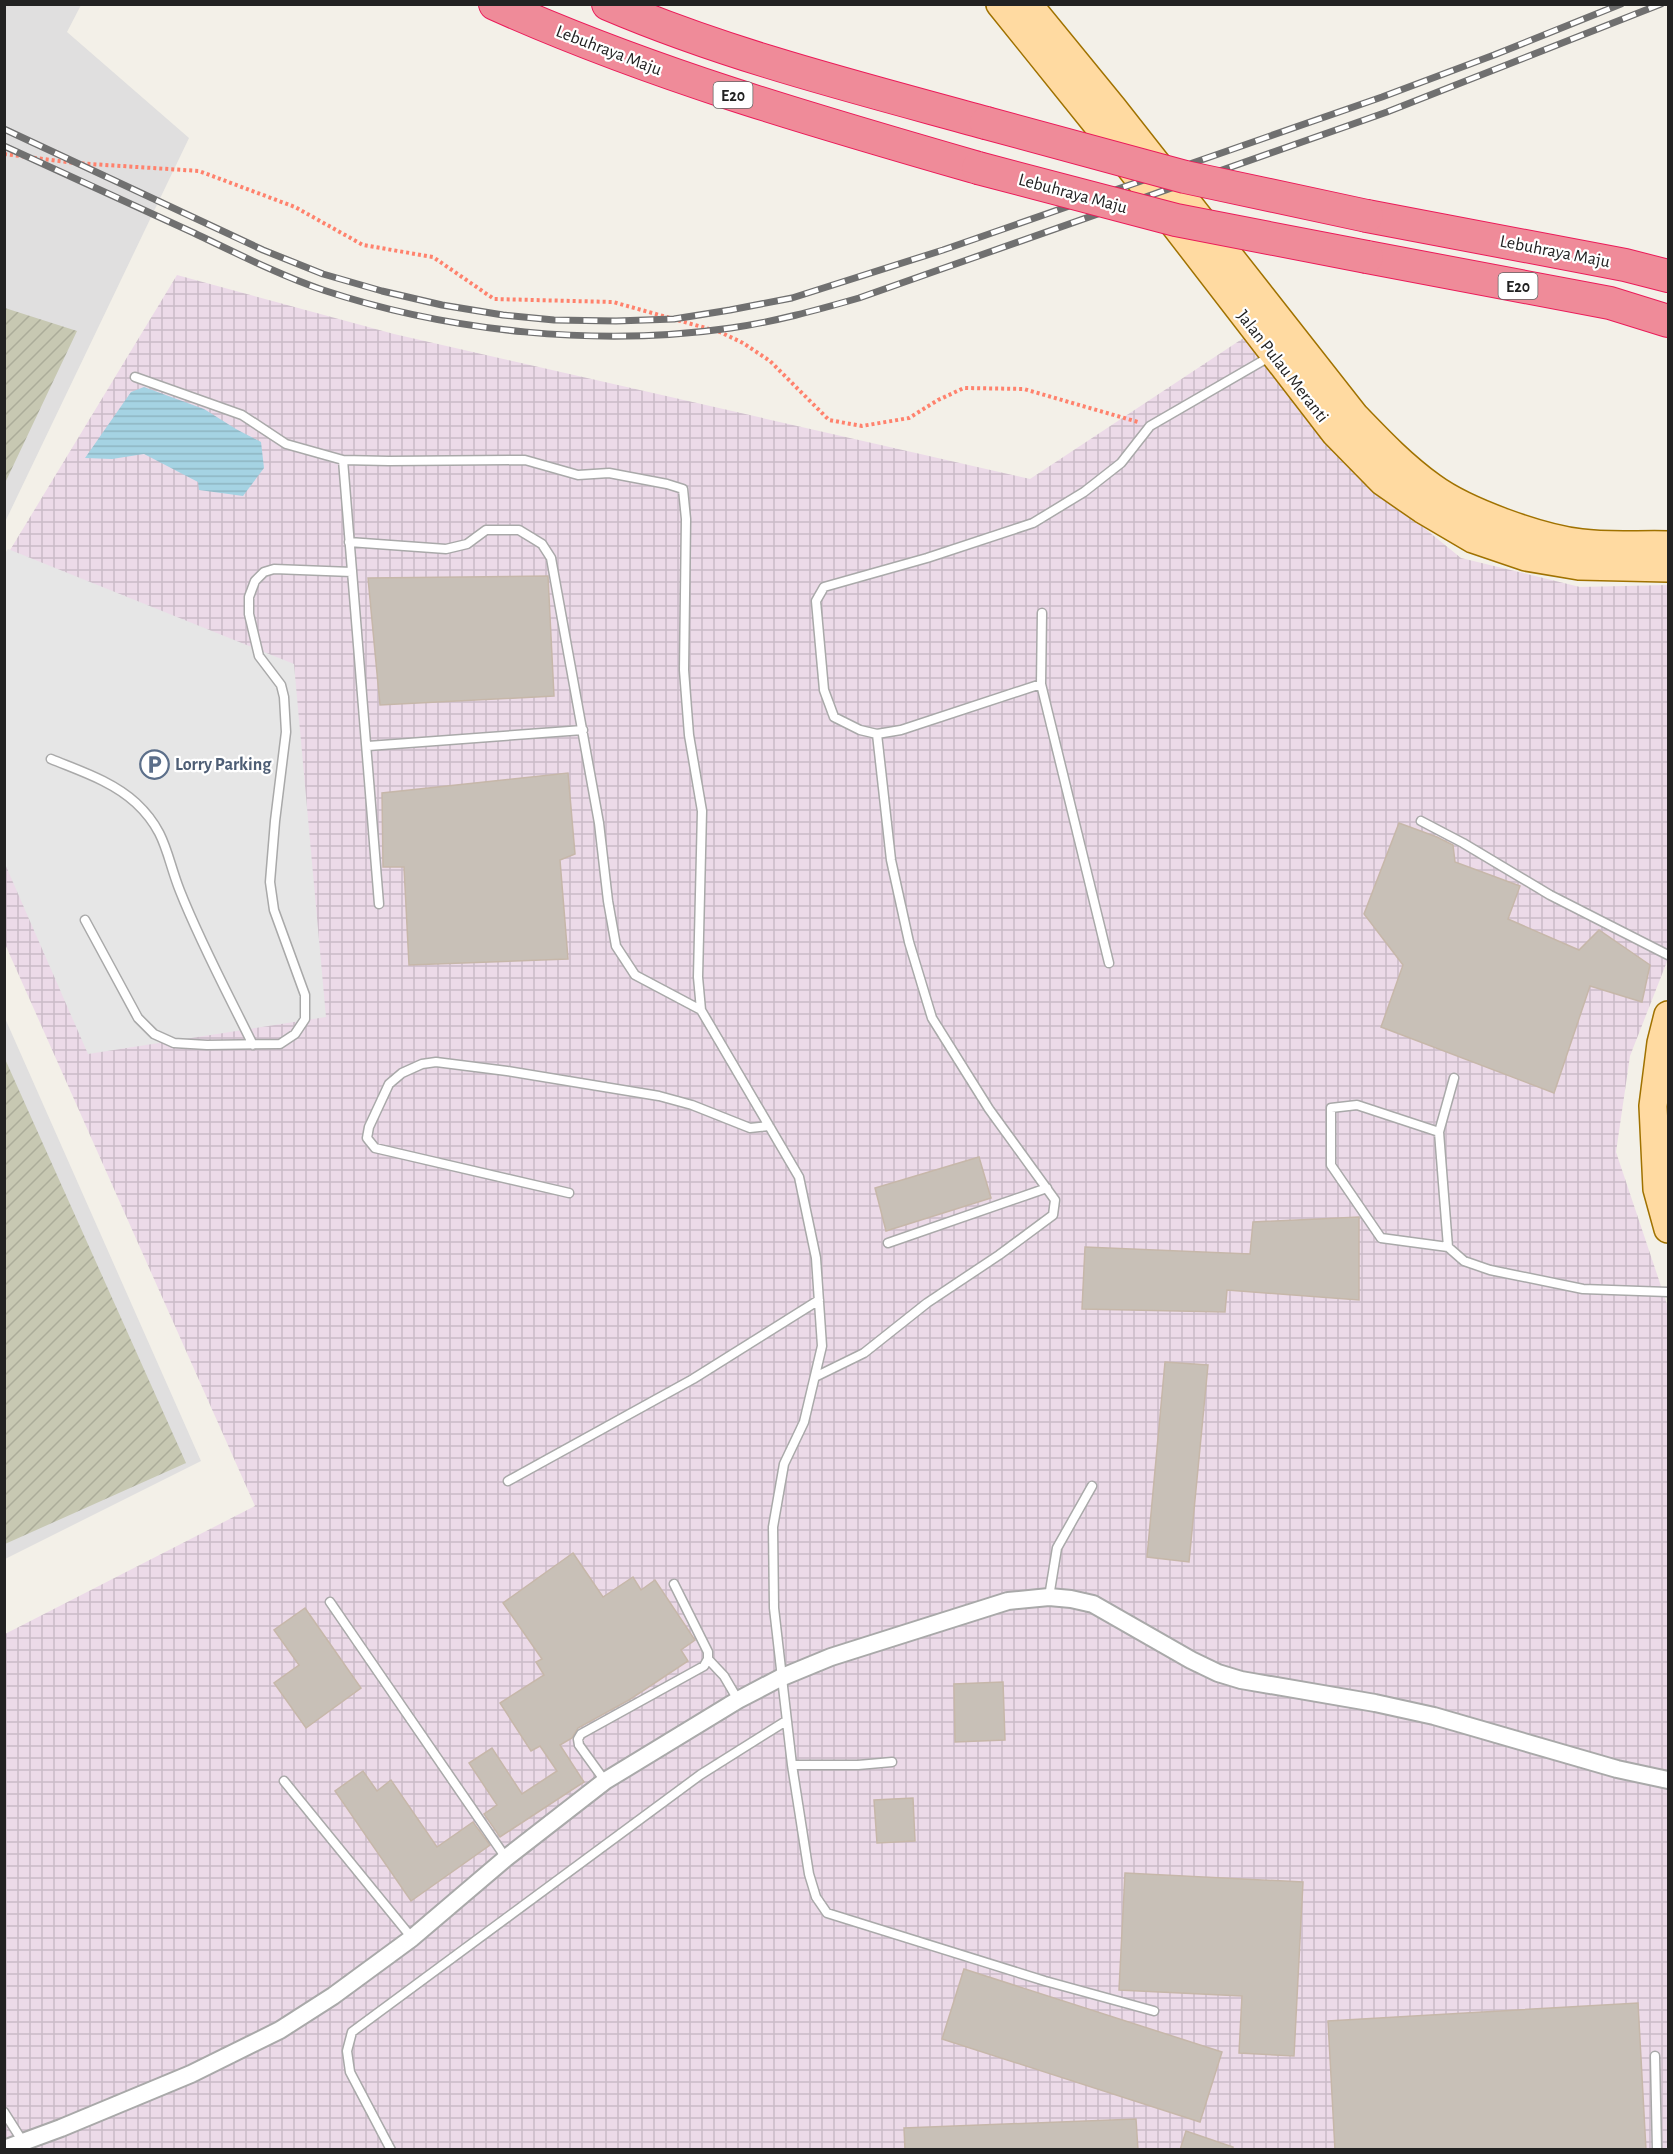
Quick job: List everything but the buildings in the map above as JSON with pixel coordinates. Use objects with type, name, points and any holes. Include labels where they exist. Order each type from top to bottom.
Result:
[{"type":"highway","name":"Lebuhraya Maju","points":[[495,4],[640,63],[701,85],[978,168],[1176,220],[1610,303],[1668,321]]},
{"type":"highway","name":"Lebuhraya Maju","points":[[608,4],[654,24],[712,44],[986,123],[1185,177],[1367,216],[1625,265],[1668,276]]},
{"type":"main road","name":"Jalan Pulau Meranti","points":[[1000,4],[1095,122],[1335,433],[1383,482],[1422,509],[1473,538],[1526,557],[1578,567],[1668,568]]},
{"type":"main road","name":"Jalan Pulau Meranti","points":[[1028,4],[1113,108],[1355,416],[1399,461],[1434,489],[1488,516],[1537,532],[1581,543],[1668,545]]},
{"type":"main road","points":[[1668,1015],[1661,1042],[1653,1106],[1657,1189],[1668,1229]]},
{"type":"street","points":[[4,2150],[191,2074],[280,2030],[333,1996],[412,1938],[506,1858],[605,1781],[738,1700],[780,1678],[831,1657],[1008,1601],[1049,1597],[1093,1604],[1218,1673],[1241,1680],[1375,1703],[1434,1716],[1617,1769],[1668,1780]]},
{"type":"lane","points":[[1041,684],[900,730],[877,734],[860,730],[834,717],[824,690],[816,601],[824,587],[927,558],[1034,524],[1084,492],[1121,463],[1150,426],[1274,354]]},
{"type":"lane","points":[[135,377],[242,415],[286,444],[343,459],[401,461],[525,459],[578,475],[609,473],[683,489],[686,519],[684,670],[689,735],[702,811],[698,977],[700,1010],[799,1178],[816,1258],[822,1346],[804,1422],[784,1464],[773,1527],[774,1608],[780,1678],[809,1874],[816,1897],[827,1913],[1045,1981],[1154,2011]]},
{"type":"lane","points":[[343,459],[379,904]]},
{"type":"lane","points":[[349,542],[446,549],[467,544],[486,530],[519,530],[542,544],[551,558],[583,730],[616,946],[635,975],[700,1010]]},
{"type":"lane","points":[[85,920],[138,1018],[154,1034],[174,1043],[207,1046],[280,1044],[295,1034],[305,1019],[305,995],[274,910],[270,882],[286,732],[284,697],[281,685],[259,656],[249,614],[249,597],[255,581],[264,572],[274,569],[352,572]]},
{"type":"lane","points":[[1042,613],[1041,684],[1109,963]]},
{"type":"lane","points":[[368,746],[583,730]]},
{"type":"lane","points":[[814,1377],[864,1353],[927,1303],[999,1255],[1053,1215],[1056,1200],[989,1109],[932,1018],[909,942],[891,860],[877,734]]},
{"type":"lane","points":[[51,759],[113,785],[136,803],[153,823],[164,839],[180,890],[253,1045]]},
{"type":"lane","points":[[1421,821],[1463,843],[1550,895],[1668,956]]},
{"type":"lane","points":[[568,1192],[375,1148],[367,1138],[369,1127],[389,1084],[402,1073],[422,1064],[436,1062],[507,1071],[659,1096],[692,1105],[750,1128],[769,1126]]},
{"type":"lane","points":[[1448,1246],[1439,1131],[1454,1078]]},
{"type":"lane","points":[[1439,1131],[1357,1105],[1331,1108],[1331,1165],[1381,1238],[1448,1246],[1464,1261],[1490,1270],[1583,1289],[1668,1292]]},
{"type":"lane","points":[[888,1243],[1047,1188]]},
{"type":"lane","points":[[508,1481],[693,1379],[819,1299]]},
{"type":"lane","points":[[1049,1597],[1057,1548],[1092,1486]]},
{"type":"lane","points":[[605,1781],[579,1745],[578,1739],[581,1734],[704,1666],[708,1659],[708,1652],[674,1584]]},
{"type":"lane","points":[[330,1602],[506,1858]]},
{"type":"lane","points":[[708,1659],[723,1676],[738,1700]]},
{"type":"lane","points":[[391,2150],[350,2072],[347,2050],[352,2032],[700,1775],[786,1721]]},
{"type":"lane","points":[[792,1765],[858,1765],[892,1762]]},
{"type":"lane","points":[[284,1781],[412,1938]]},
{"type":"lane","points":[[1655,2056],[1658,2150]]},
{"type":"lane","points":[[4,2112],[23,2143]]},
{"type":"path","points":[[4,154],[75,163],[199,171],[295,207],[363,245],[433,257],[494,299],[613,302],[720,332],[743,343],[770,361],[829,420],[862,426],[909,418],[938,400],[964,388],[1024,390],[1150,426]]},
{"type":"shaded area","points":[[5,5],[81,5],[67,32],[189,138],[5,522]]},
{"type":"shaded area","points":[[177,275],[394,334],[1030,479],[1245,337],[1359,475],[1461,558],[1580,587],[1668,585],[1668,959],[1630,1056],[1616,1152],[1668,1307],[1668,2149],[5,2149],[5,1634],[255,1506],[5,944],[4,560]]},
{"type":"shaded area","points":[[4,308],[77,331],[5,483]]},
{"type":"shaded area","name":"Lorry Parking","points":[[8,549],[294,664],[326,1017],[88,1054],[5,864],[4,555]]},
{"type":"shaded area","points":[[4,1016],[201,1461],[5,1559],[4,1559]]},
{"type":"shaded area","points":[[5,1059],[186,1463],[4,1544]]},
{"type":"water","points":[[144,387],[204,409],[261,442],[264,468],[243,496],[199,490],[198,482],[144,454],[112,459],[85,458],[131,392]]},
{"type":"railway","points":[[4,129],[263,250],[323,274],[382,291],[442,305],[503,315],[554,320],[674,319],[792,298],[943,250],[1382,97],[1621,4]]},
{"type":"railway","points":[[4,146],[274,271],[323,290],[371,304],[421,316],[525,332],[629,336],[681,334],[763,322],[859,298],[1387,112],[1661,4]]},
{"type":"place","name":"Lorry Parking","points":[[154,764]]}]
